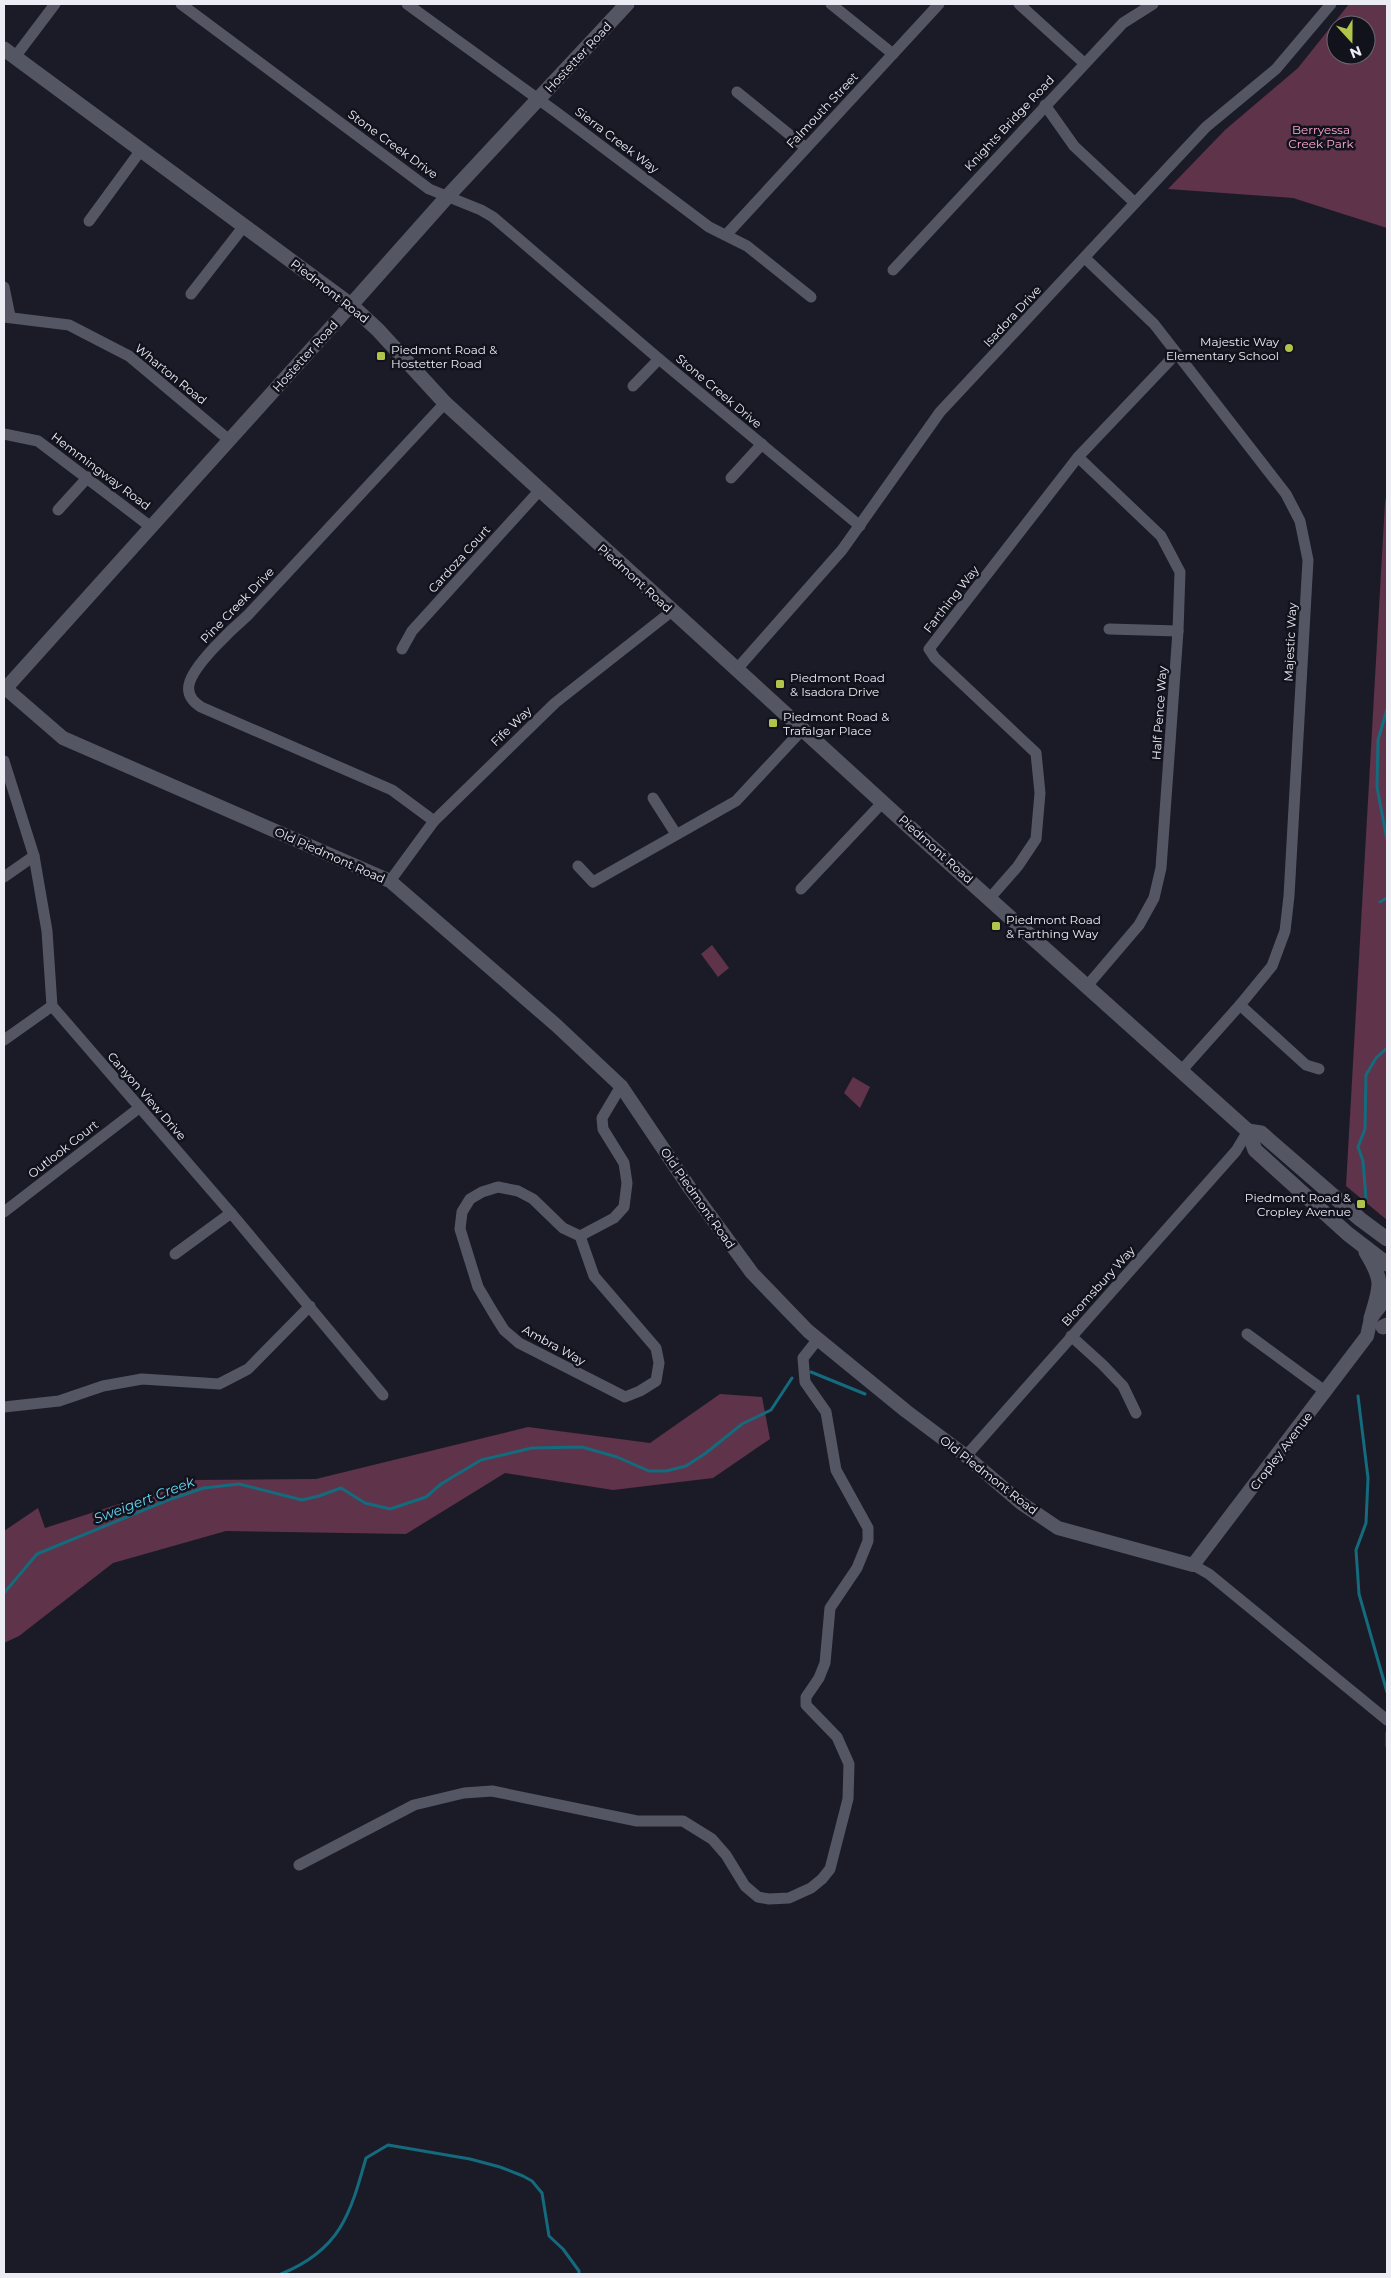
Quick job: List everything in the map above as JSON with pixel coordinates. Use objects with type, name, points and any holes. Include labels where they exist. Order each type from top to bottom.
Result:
[{"type":"main road","name":"Hostetter Road","points":[[352,305],[447,197],[626,4]]},
{"type":"main road","name":"Piedmont Road","points":[[9,53],[352,305],[378,330],[445,403],[672,612],[1181,1070],[1248,1132],[1255,1150],[1362,1246],[1387,1264]]},
{"type":"main road","name":"Piedmont Road","points":[[1248,1132],[1261,1133],[1384,1235]]},
{"type":"main road","points":[[1362,1246],[1377,1270],[1382,1323]]},
{"type":"street","points":[[9,53],[55,4]]},
{"type":"street","name":"Stone Creek Drive","points":[[181,4],[429,189],[481,210],[493,218],[860,526]]},
{"type":"street","name":"Sierra Creek Way","points":[[407,4],[539,99],[709,227],[747,246],[810,297]]},
{"type":"street","points":[[831,4],[893,54]]},
{"type":"street","name":"Falmouth Street","points":[[726,235],[939,4]]},
{"type":"street","points":[[1020,4],[1084,63]]},
{"type":"street","name":"Knights Bridge Road","points":[[893,270],[1123,22],[1153,4]]},
{"type":"street","name":"Isadora Drive","points":[[737,669],[842,550],[940,412],[1206,127],[1276,69],[1331,4]]},
{"type":"street","points":[[737,92],[806,148]]},
{"type":"street","points":[[1045,105],[1074,146],[1135,203]]},
{"type":"street","points":[[89,221],[141,150]]},
{"type":"street","points":[[191,294],[244,226]]},
{"type":"street","name":"Majestic Way","points":[[1085,258],[1154,324],[1286,494],[1300,520],[1308,560],[1290,886],[1285,931],[1272,966],[1240,1005],[1181,1070]]},
{"type":"street","points":[[4,287],[7,317]]},
{"type":"street","name":"Hostetter Road","points":[[5,688],[352,305]]},
{"type":"street","name":"Wharton Road","points":[[7,317],[69,325],[129,356],[229,440]]},
{"type":"street","name":"Farthing Way","points":[[990,898],[1018,866],[1036,839],[1040,793],[1036,752],[935,658],[929,649],[1078,457],[1176,354]]},
{"type":"street","name":"Stone Creek Drive","points":[[633,386],[659,359]]},
{"type":"street","name":"Pine Creek Drive","points":[[434,821],[392,790],[200,707],[190,698],[188,691],[191,677],[216,644],[248,615],[445,403]]},
{"type":"street","name":"Hemmingway Road","points":[[4,434],[38,441],[88,477],[151,527]]},
{"type":"street","name":"Stone Creek Drive","points":[[731,478],[762,444]]},
{"type":"street","name":"Half Pence Way","points":[[1078,457],[1161,536],[1180,572],[1178,631],[1162,868],[1154,898],[1139,926],[1087,986]]},
{"type":"street","points":[[58,510],[88,477]]},
{"type":"street","name":"Cardoza Court","points":[[402,649],[412,631],[540,490]]},
{"type":"street","name":"Fife Way","points":[[390,881],[434,821],[555,703],[672,612]]},
{"type":"street","points":[[1109,628],[1178,631]]},
{"type":"street","name":"Old Piedmont Road","points":[[5,688],[63,738],[390,881],[556,1025],[621,1086],[689,1188],[752,1273],[808,1331],[1021,1502],[1058,1528],[1193,1565],[1209,1574],[1387,1720]]},
{"type":"street","points":[[578,866],[593,882],[736,801],[803,729]]},
{"type":"street","points":[[4,761],[34,856],[47,931],[52,1006],[4,1040]]},
{"type":"street","points":[[653,798],[676,834]]},
{"type":"street","points":[[801,889],[882,802]]},
{"type":"street","points":[[4,877],[34,856]]},
{"type":"street","points":[[1240,1005],[1306,1064],[1318,1069]]},
{"type":"street","name":"Canyon View Drive","points":[[52,1006],[231,1213],[383,1395]]},
{"type":"street","points":[[580,1236],[614,1218],[624,1207],[627,1183],[624,1164],[603,1129],[602,1118],[621,1086]]},
{"type":"street","name":"Outlook Court","points":[[4,1212],[139,1108]]},
{"type":"street","name":"Bloomsbury Way","points":[[966,1456],[1236,1151],[1248,1132]]},
{"type":"street","name":"Ambra Way","points":[[498,1187],[518,1191],[533,1199],[563,1228],[580,1236],[594,1276],[656,1348],[659,1362],[656,1380],[640,1391],[625,1397],[519,1343],[504,1330],[478,1287],[460,1229],[462,1212],[470,1199],[482,1192],[498,1187]]},
{"type":"street","points":[[175,1254],[231,1213]]},
{"type":"street","name":"Cropley Avenue","points":[[1193,1565],[1367,1336],[1382,1323],[1387,1297]]},
{"type":"street","points":[[4,1407],[59,1400],[103,1386],[142,1379],[219,1384],[248,1369],[310,1306]]},
{"type":"street","points":[[1247,1334],[1326,1392]]},
{"type":"street","points":[[1071,1336],[1123,1386],[1136,1413]]},
{"type":"street","points":[[299,1864],[414,1805],[464,1793],[492,1791],[637,1821],[684,1821],[712,1839],[726,1854],[745,1886],[758,1897],[769,1899],[790,1898],[811,1888],[822,1879],[830,1869],[848,1799],[849,1764],[837,1737],[806,1705],[806,1697],[819,1678],[825,1663],[830,1608],[857,1568],[868,1541],[868,1528],[836,1470],[826,1412],[805,1382],[803,1358],[818,1339]]},
{"type":"green space","name":"Berryessa Creek Park","points":[[1349,4],[1387,4],[1387,228],[1293,198],[1168,189],[1225,130],[1298,68],[1326,33],[1326,65],[1376,65],[1376,15],[1340,15]]},
{"type":"green space","points":[[1387,491],[1387,1220],[1346,1186]]},
{"type":"green space","points":[[712,945],[729,968],[718,977],[701,954]]},
{"type":"green space","points":[[853,1077],[870,1087],[860,1108],[844,1093]]},
{"type":"green space","points":[[720,1394],[762,1397],[770,1439],[713,1478],[613,1490],[505,1473],[406,1534],[226,1531],[113,1563],[19,1636],[4,1643],[4,1531],[38,1508],[45,1528],[193,1480],[316,1479],[528,1427],[650,1443]]},
{"type":"waterway","points":[[1387,709],[1378,740],[1377,787],[1387,840]]},
{"type":"waterway","name":"Sweigert Creek","points":[[1380,902],[1387,898]]},
{"type":"waterway","points":[[1366,1199],[1363,1161],[1358,1147],[1365,1129],[1366,1075],[1376,1058],[1387,1048]]},
{"type":"waterway","name":"Sweigert Creek","points":[[811,1372],[865,1394]]},
{"type":"waterway","name":"Sweigert Creek","points":[[4,1593],[37,1554],[168,1500],[204,1488],[239,1484],[302,1500],[341,1488],[365,1503],[390,1509],[426,1497],[441,1484],[481,1460],[532,1448],[582,1447],[617,1457],[649,1471],[666,1471],[686,1466],[706,1453],[742,1424],[771,1410],[792,1378]]},
{"type":"waterway","points":[[1358,1396],[1368,1478],[1366,1523],[1356,1550],[1359,1594],[1387,1692]]},
{"type":"waterway","points":[[1387,1733],[1387,1746]]},
{"type":"waterway","points":[[281,2274],[317,2254],[330,2242],[348,2213],[366,2158],[388,2145],[470,2159],[500,2167],[532,2181],[542,2193],[549,2236],[563,2249],[579,2271],[579,2274]]},
{"type":"place","name":"Majestic Way Elementary School","points":[[1289,348]]},
{"type":"place","name":"Piedmont Road & Hostetter Road","points":[[381,356]]},
{"type":"place","name":"Piedmont Road & Isadora Drive","points":[[780,684]]},
{"type":"place","name":"Piedmont Road & Trafalgar Place","points":[[773,723]]},
{"type":"place","name":"Piedmont Road & Farthing Way","points":[[996,926]]},
{"type":"place","name":"Piedmont Road & Cropley Avenue","points":[[1361,1204]]}]
